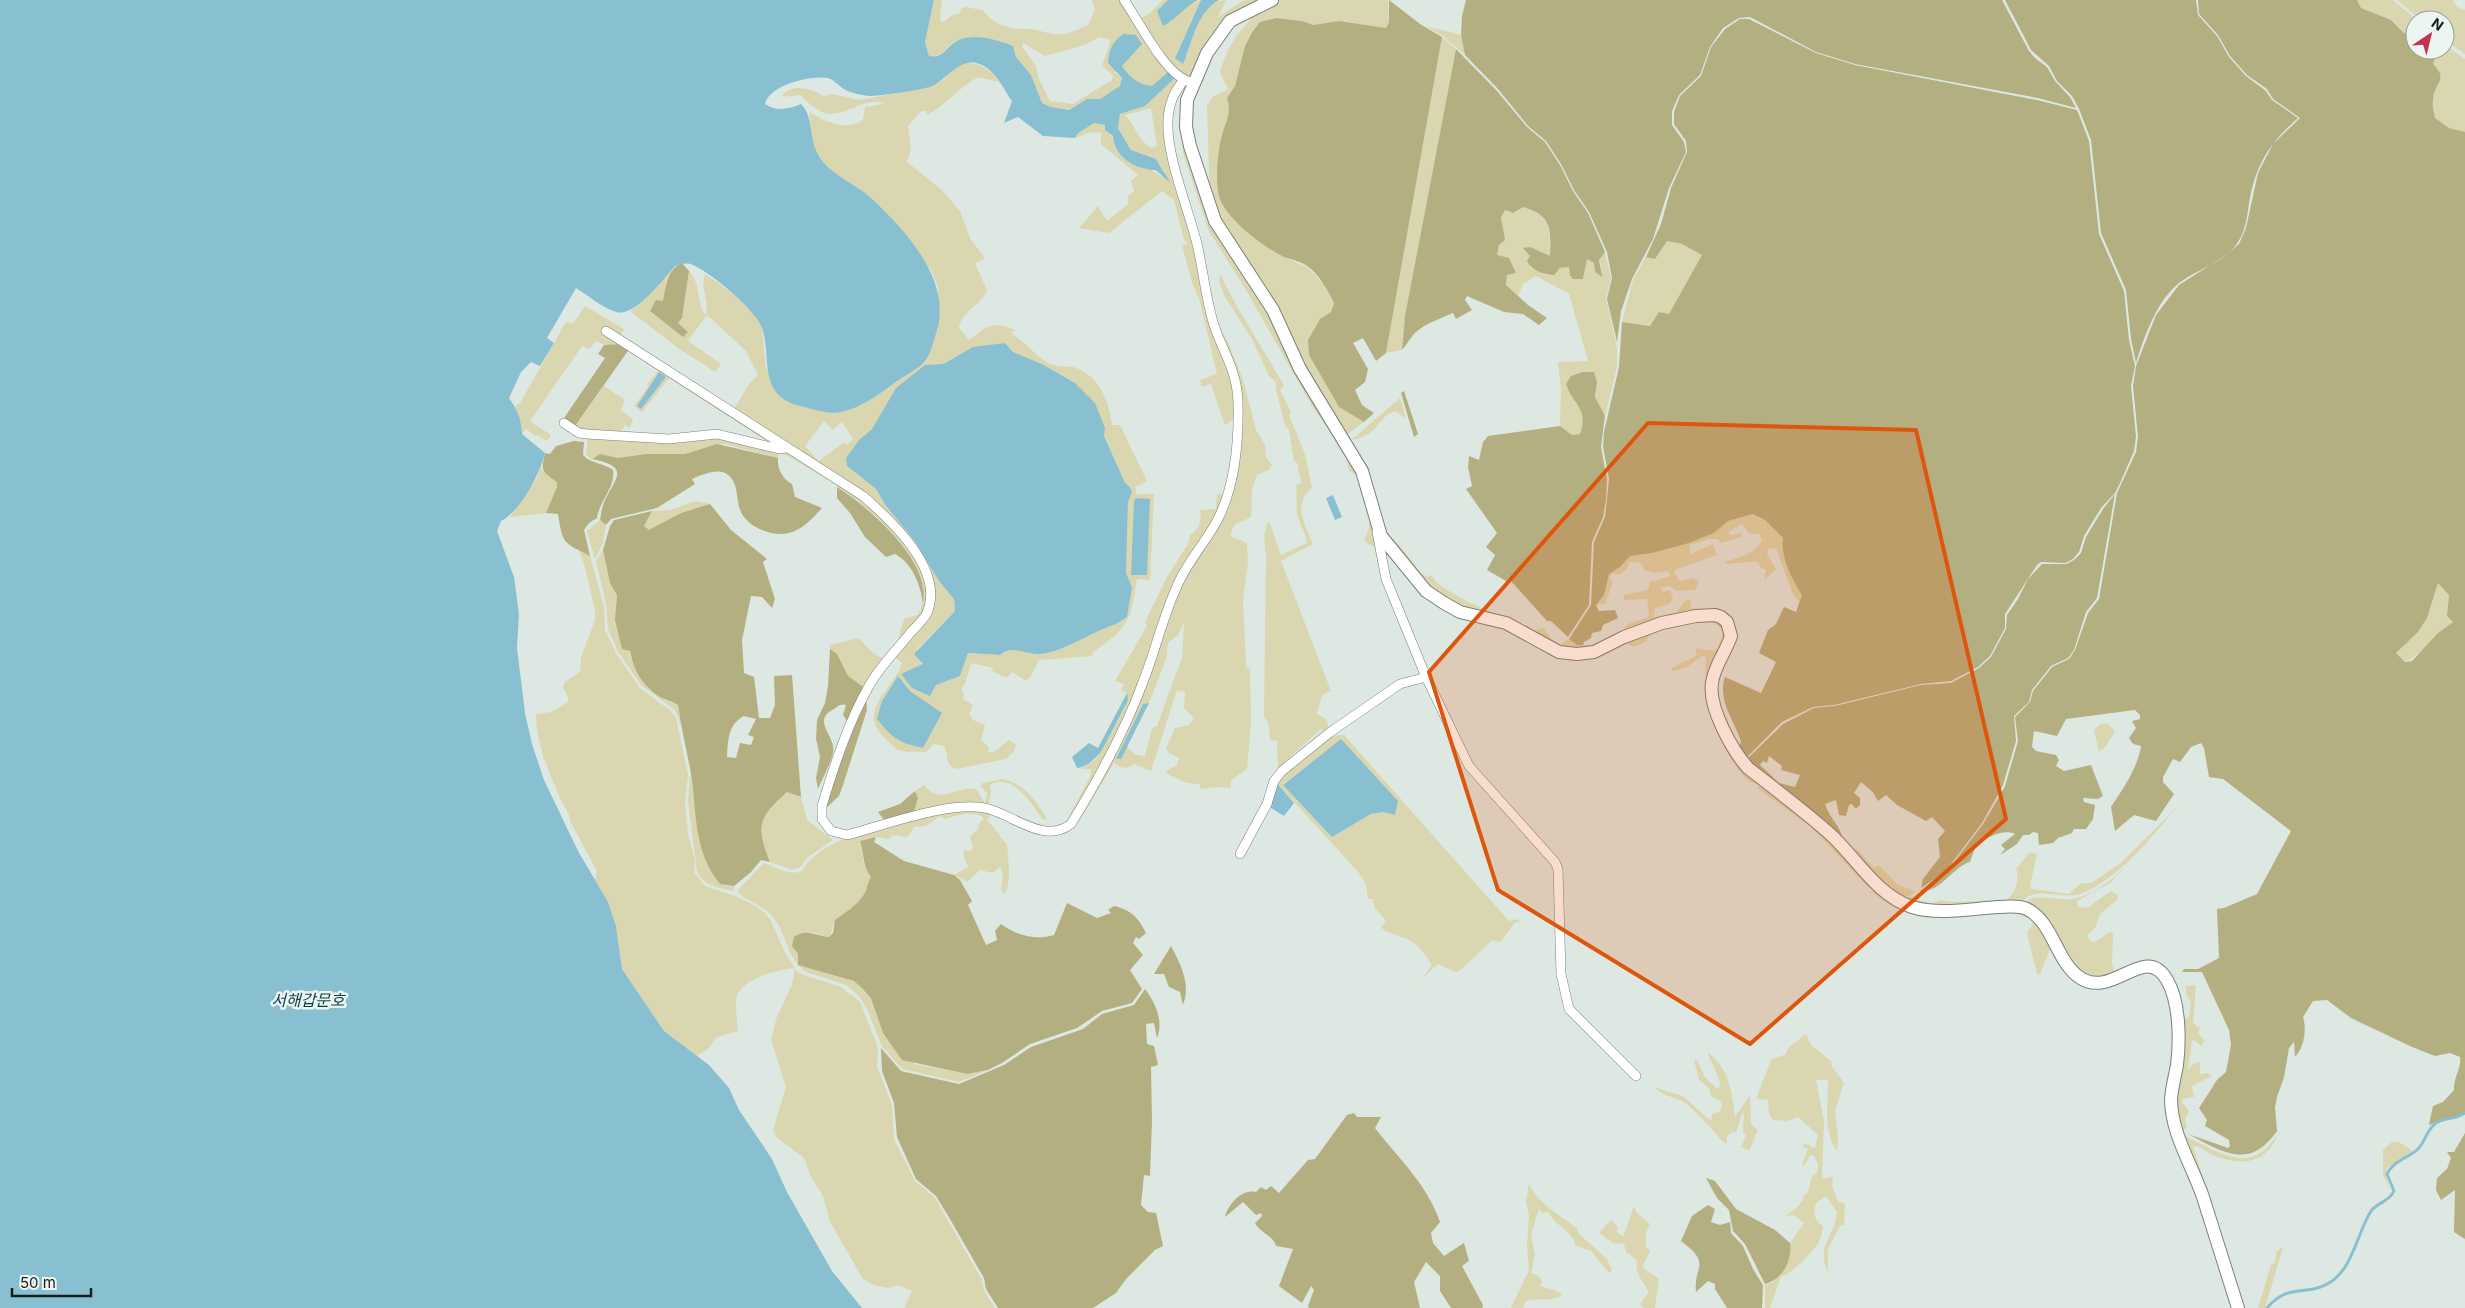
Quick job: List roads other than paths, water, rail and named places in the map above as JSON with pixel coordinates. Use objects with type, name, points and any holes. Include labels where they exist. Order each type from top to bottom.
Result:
[{"type":"street","points":[[1124,0],[1155,48],[1188,81],[1186,127],[1190,146],[1215,221],[1273,310],[1300,369],[1352,451],[1362,471],[1376,526],[1386,579],[1426,677],[1469,766],[1555,862],[1558,869],[1561,974],[1569,1008],[1636,1076]]},
{"type":"street","points":[[606,330],[786,448],[843,482],[884,515],[914,551],[929,577],[932,588],[931,599],[925,616],[882,668],[856,711],[822,806],[822,819],[831,831],[847,835],[944,808],[966,806],[989,809],[1043,832],[1056,833],[1064,830],[1071,824],[1079,812],[1133,708],[1174,591],[1187,565],[1218,520],[1227,496],[1238,441],[1237,383],[1233,368],[1214,325],[1196,242],[1168,137],[1169,107],[1173,93],[1188,81],[1230,21],[1250,9],[1272,0]]},
{"type":"street","points":[[564,423],[578,433],[586,434],[669,439],[717,434],[773,448],[786,448]]},
{"type":"street","points":[[1376,526],[1381,536],[1426,591],[1460,612],[1506,622],[1559,652],[1577,654],[1594,652],[1624,637],[1676,619],[1715,615],[1721,617],[1727,622],[1731,636],[1715,669],[1711,685],[1712,697],[1720,720],[1738,756],[1748,768],[1829,833],[1873,880],[1892,897],[1910,906],[1930,911],[2014,907],[2028,910],[2040,920],[2072,972],[2090,982],[2099,984],[2111,982],[2141,966],[2148,965],[2157,968],[2168,980],[2177,1020],[2179,1048],[2171,1097],[2174,1124],[2203,1198],[2238,1308]]},
{"type":"street","points":[[1240,854],[1267,804],[1274,782],[1282,770],[1329,733],[1400,684],[1426,677]]},
{"type":"water","name":"서해갑문호","points":[[0,0],[934,0],[925,42],[929,56],[942,54],[955,42],[972,37],[993,40],[1013,46],[1016,57],[1031,75],[1042,103],[1051,107],[1069,110],[1087,99],[1100,99],[1120,86],[1122,78],[1108,63],[1112,47],[1123,34],[1136,35],[1142,44],[1122,66],[1131,77],[1142,84],[1152,86],[1168,72],[1174,79],[1145,106],[1120,114],[1118,128],[1131,150],[1156,159],[1170,182],[1155,170],[1135,165],[1124,158],[1116,148],[1113,136],[1105,130],[1105,125],[1094,123],[1077,134],[1075,138],[1043,136],[1018,117],[1004,123],[1012,101],[988,68],[976,63],[963,64],[930,87],[882,95],[869,96],[853,93],[828,78],[821,77],[802,80],[782,87],[768,97],[765,104],[769,107],[783,109],[801,104],[808,116],[814,146],[823,162],[828,168],[871,198],[913,243],[924,260],[939,297],[940,317],[932,346],[925,361],[878,395],[848,410],[836,413],[826,412],[786,401],[777,393],[772,384],[762,328],[752,312],[710,275],[691,264],[684,264],[675,266],[640,304],[623,312],[616,312],[606,308],[576,288],[547,338],[554,343],[540,366],[531,362],[521,372],[509,398],[518,415],[522,434],[545,453],[539,471],[528,492],[515,510],[501,521],[497,531],[514,577],[519,614],[517,648],[525,713],[532,744],[544,780],[578,851],[608,902],[616,926],[622,969],[664,1031],[709,1065],[729,1088],[739,1110],[772,1159],[787,1192],[832,1271],[862,1308],[0,1308]]},
{"type":"water","points":[[1168,0],[1198,0],[1163,26],[1157,11]]},
{"type":"water","points":[[1201,0],[1219,0],[1205,12],[1200,20],[1183,64],[1175,58]]},
{"type":"water","points":[[1005,343],[1013,352],[1042,364],[1075,383],[1095,403],[1105,428],[1104,436],[1125,483],[1132,492],[1128,502],[1126,573],[1132,587],[1127,617],[1116,624],[1048,653],[1035,654],[1010,650],[1000,655],[968,653],[960,676],[936,685],[930,696],[912,688],[901,674],[923,664],[914,654],[955,611],[954,599],[939,581],[914,540],[886,506],[876,489],[847,466],[846,458],[859,440],[872,429],[896,388],[925,365],[943,364],[973,347]]},
{"type":"water","points":[[659,372],[666,377],[641,409],[637,406]]},
{"type":"water","points":[[1333,495],[1342,517],[1335,520],[1326,498]]},
{"type":"water","points":[[1136,498],[1150,499],[1147,575],[1131,575],[1134,501]]},
{"type":"water","points":[[898,676],[910,691],[942,713],[923,748],[897,739],[877,719],[882,701]]},
{"type":"water","points":[[1127,693],[1128,700],[1102,750],[1088,764],[1077,768],[1072,757],[1089,743],[1098,748]]},
{"type":"water","points":[[1149,703],[1121,759],[1116,759],[1143,704]]},
{"type":"water","points":[[1341,739],[1398,801],[1395,815],[1383,812],[1371,814],[1332,837],[1283,785]]},
{"type":"water","points":[[1276,782],[1294,803],[1284,816],[1268,806]]},
{"type":"waterway","points":[[2267,1308],[2283,1295],[2321,1287],[2337,1277],[2349,1260],[2371,1211],[2389,1198],[2394,1191],[2387,1174],[2390,1169],[2418,1149],[2430,1129],[2436,1123],[2465,1113]]}]
